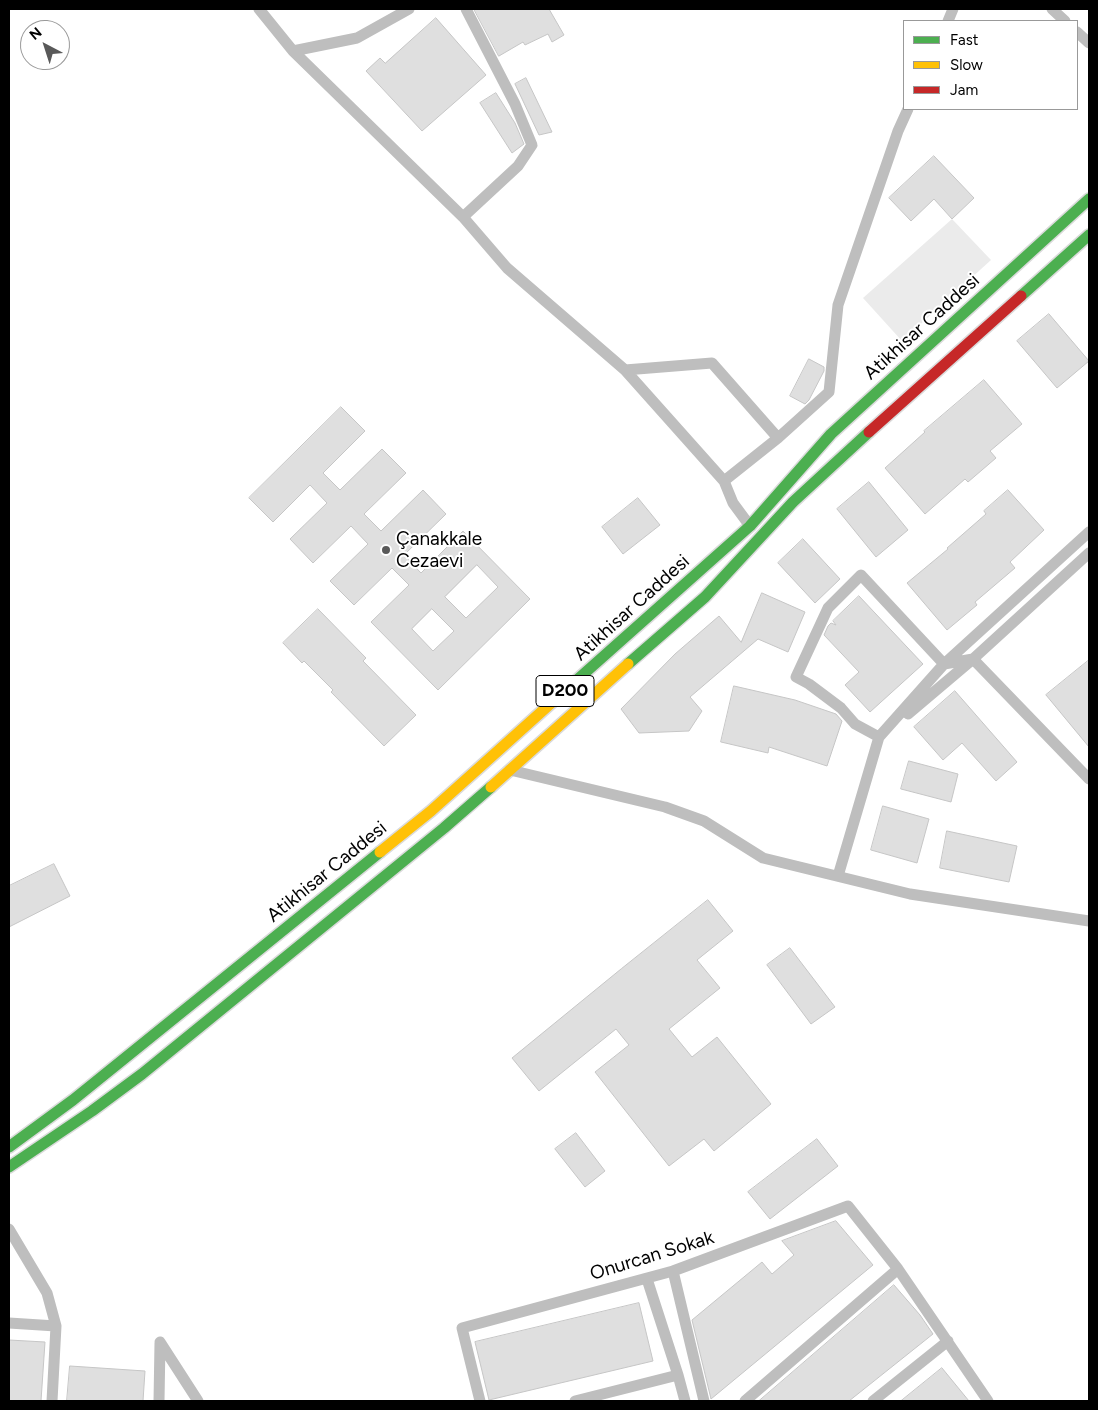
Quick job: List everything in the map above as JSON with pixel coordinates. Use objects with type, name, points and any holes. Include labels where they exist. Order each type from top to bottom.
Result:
[{"type":"highway","name":"Atikhisar Caddesi","points":[[9,1147],[73,1100],[430,811],[750,526],[831,434],[1089,199]]},
{"type":"highway","name":"Atikhisar Caddesi","points":[[9,1167],[92,1111],[142,1074],[444,828],[705,597],[793,502],[835,462],[1089,236]]},
{"type":"highway","points":[[628,635],[643,650]]},
{"type":"street","points":[[259,9],[293,51],[464,216],[507,268],[625,370],[724,481],[733,503],[750,526]]},
{"type":"street","points":[[293,51],[357,38],[409,9]]},
{"type":"street","points":[[464,216],[518,166],[532,145],[515,104],[466,9]]},
{"type":"street","points":[[1052,9],[1064,20]]},
{"type":"street","points":[[1078,33],[1089,43]]},
{"type":"street","points":[[724,481],[778,438],[829,392],[838,304],[898,131],[908,110]]},
{"type":"street","points":[[625,370],[712,363],[778,438]]},
{"type":"street","points":[[838,876],[879,737],[944,664],[1089,532]]},
{"type":"street","points":[[879,737],[973,659],[1089,554]]},
{"type":"street","points":[[879,737],[855,724],[841,708],[809,684],[796,677],[828,608],[861,575],[944,664]]},
{"type":"street","points":[[944,664],[973,659]]},
{"type":"street","points":[[973,659],[1089,779]]},
{"type":"street","points":[[510,770],[665,807],[704,821],[763,858],[910,894],[1089,921]]},
{"type":"street","name":"Onurcan Sokak","points":[[480,1401],[462,1328],[673,1271],[848,1206],[898,1269]]},
{"type":"street","points":[[9,1229],[46,1293],[56,1326],[52,1401]]},
{"type":"street","points":[[744,1401],[898,1269],[988,1401]]},
{"type":"street","points":[[673,1271],[704,1401]]},
{"type":"street","points":[[647,1278],[686,1401]]},
{"type":"street","points":[[9,1323],[56,1326]]},
{"type":"street","points":[[873,1401],[948,1341]]},
{"type":"street","points":[[159,1401],[160,1342],[198,1401]]},
{"type":"street","points":[[575,1401],[678,1375]]},
{"type":"shaded area","points":[[952,219],[991,260],[902,341],[863,298]]},
{"type":"building","points":[[474,9],[549,9],[564,35],[552,42],[548,34],[525,45],[523,42],[499,56]]},
{"type":"building","points":[[436,18],[486,75],[422,131],[366,71],[380,58],[385,63]]},
{"type":"building","points":[[526,78],[552,132],[539,135],[515,84]]},
{"type":"building","points":[[496,93],[515,123],[524,144],[512,153],[480,103]]},
{"type":"building","points":[[934,156],[974,198],[952,219],[934,199],[911,221],[889,198]]},
{"type":"building","points":[[1049,314],[1089,361],[1057,388],[1017,341]]},
{"type":"building","points":[[809,359],[824,367],[824,371],[805,404],[790,396]]},
{"type":"building","points":[[984,380],[1022,424],[990,451],[996,458],[968,482],[965,479],[925,514],[885,468],[924,431]]},
{"type":"building","name":"Çanakkale Cezaevi","points":[[341,407],[365,431],[323,473],[340,490],[382,449],[406,473],[364,514],[381,531],[423,490],[446,514],[404,555],[421,573],[463,531],[530,599],[438,690],[371,622],[409,585],[392,568],[354,605],[330,581],[368,544],[351,526],[313,563],[290,539],[327,503],[310,485],[273,522],[249,498]],"holes":[[[477,565],[498,587],[466,618],[445,597]],[[432,609],[454,631],[433,651],[412,629]]]},
{"type":"building","points":[[869,482],[908,530],[876,557],[837,509]]},
{"type":"building","points":[[1008,490],[1044,530],[1010,562],[1015,568],[975,602],[977,605],[947,630],[907,583],[948,549],[986,514],[984,511]]},
{"type":"building","points":[[638,498],[660,525],[623,554],[602,527]]},
{"type":"building","points":[[803,539],[840,579],[815,603],[778,563]]},
{"type":"building","points":[[762,593],[805,612],[788,652],[758,639],[690,697],[702,711],[689,731],[639,733],[621,709],[675,654],[719,616],[741,642]]},
{"type":"building","points":[[859,596],[923,664],[870,712],[845,685],[859,672],[824,635],[828,626],[831,623],[836,625],[833,621]]},
{"type":"building","points":[[318,609],[366,658],[363,661],[416,715],[384,746],[331,692],[333,690],[304,661],[302,663],[283,643]]},
{"type":"building","points":[[1089,660],[1089,747],[1046,695]]},
{"type":"building","points":[[734,686],[795,700],[836,714],[842,721],[827,766],[769,747],[768,753],[721,742]]},
{"type":"building","points":[[955,691],[1017,762],[996,781],[962,743],[943,760],[914,727]]},
{"type":"building","points":[[909,761],[958,774],[951,802],[901,789]]},
{"type":"building","points":[[883,806],[929,819],[917,863],[871,850]]},
{"type":"building","points":[[947,831],[1017,846],[1009,882],[940,868]]},
{"type":"building","points":[[54,864],[70,896],[9,927],[9,886]]},
{"type":"building","points":[[708,900],[733,931],[697,960],[720,988],[669,1029],[692,1057],[717,1037],[771,1104],[714,1151],[704,1139],[669,1166],[595,1072],[629,1045],[616,1029],[539,1091],[512,1058]]},
{"type":"building","points":[[790,948],[835,1007],[811,1024],[767,965]]},
{"type":"building","points":[[576,1133],[605,1171],[585,1187],[555,1149]]},
{"type":"building","points":[[817,1139],[838,1166],[770,1219],[748,1192]]},
{"type":"building","points":[[836,1221],[873,1265],[711,1399],[692,1320],[762,1262],[772,1274],[794,1255],[782,1241]]},
{"type":"building","points":[[894,1285],[920,1315],[933,1334],[849,1401],[759,1401]]},
{"type":"building","points":[[639,1303],[653,1361],[489,1400],[475,1342]]},
{"type":"building","points":[[9,1340],[45,1342],[41,1401],[9,1401]]},
{"type":"building","points":[[70,1366],[145,1371],[143,1401],[67,1401]]},
{"type":"building","points":[[942,1368],[969,1401],[901,1401]]},
{"type":"traffic: fast","points":[[569,687],[750,526],[831,434],[1089,199]]},
{"type":"traffic: fast","points":[[1021,296],[1089,235]]},
{"type":"traffic: fast","points":[[628,664],[705,597],[793,502],[869,432]]},
{"type":"traffic: fast","points":[[9,1167],[92,1111],[142,1074],[444,828],[491,787]]},
{"type":"traffic: fast","points":[[9,1147],[73,1100],[380,852]]},
{"type":"traffic: slow","points":[[491,787],[628,664]]},
{"type":"traffic: slow","points":[[380,852],[431,811],[569,687]]},
{"type":"traffic: jam","points":[[869,432],[1021,296]]},
{"type":"place","name":"Çanakkale Cezaevi","points":[[386,550]]}]
